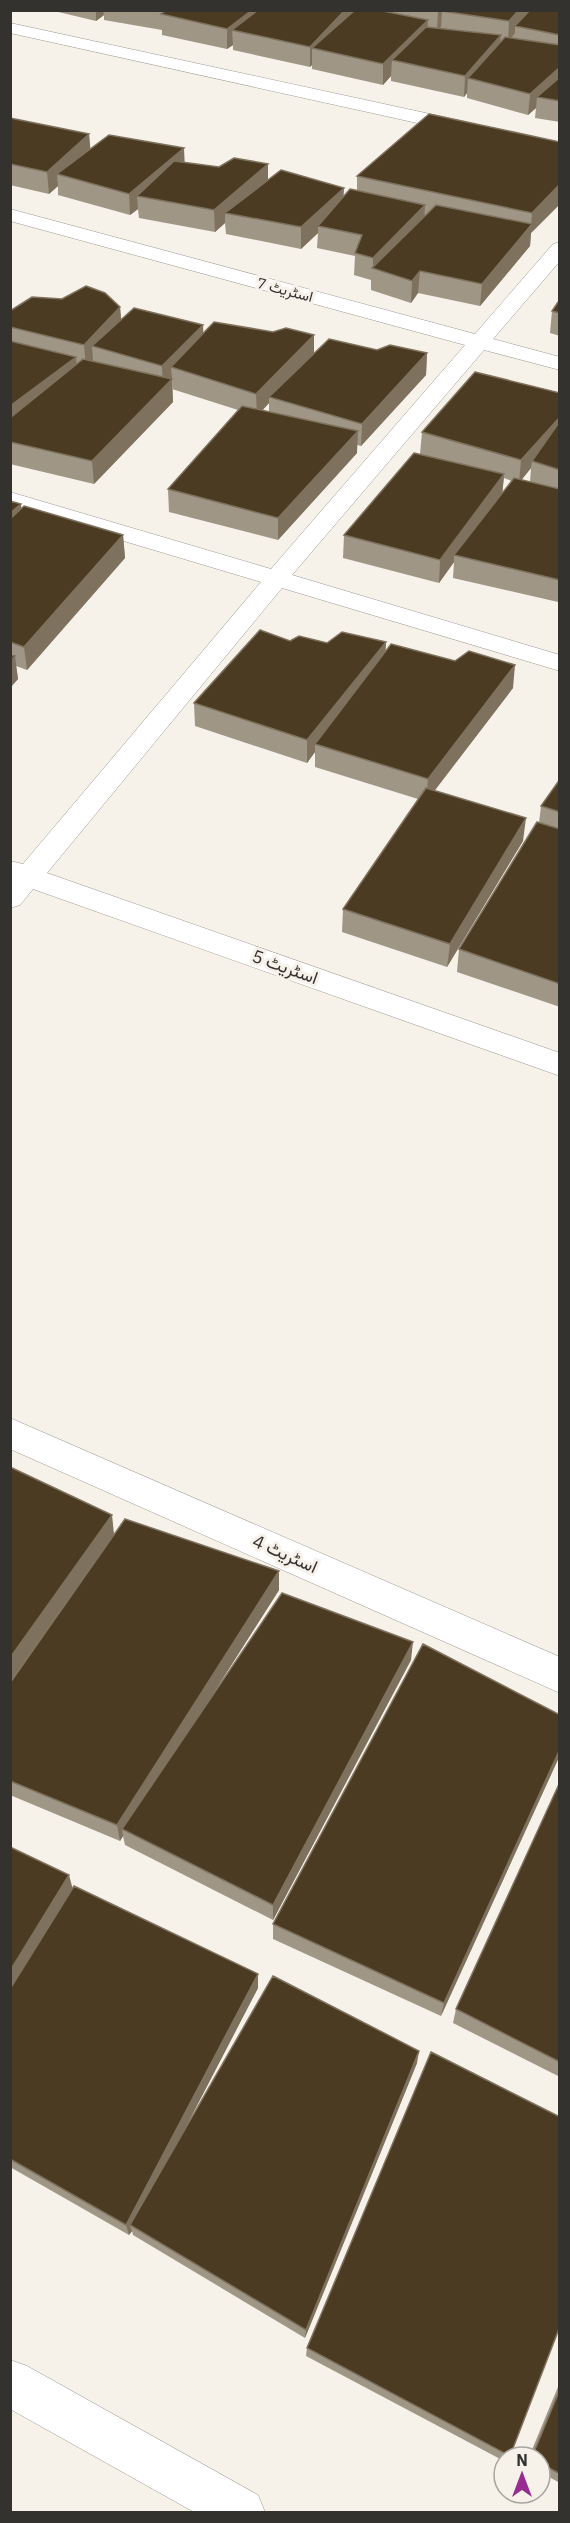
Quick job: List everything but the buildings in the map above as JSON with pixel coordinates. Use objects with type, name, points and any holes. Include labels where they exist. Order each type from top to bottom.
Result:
[{"type":"street","points":[[10,28],[489,133]]},
{"type":"street","name":"اسٹریٹ 7","points":[[10,215],[560,363]]},
{"type":"street","points":[[16,882],[560,248]]},
{"type":"street","points":[[10,499],[560,663]]},
{"type":"street","name":"اسٹریٹ 5","points":[[16,882],[560,1065]]},
{"type":"street","name":"اسٹریٹ 4","points":[[10,1433],[560,1676]]},
{"type":"street","points":[[10,2383],[241,2512]]}]
